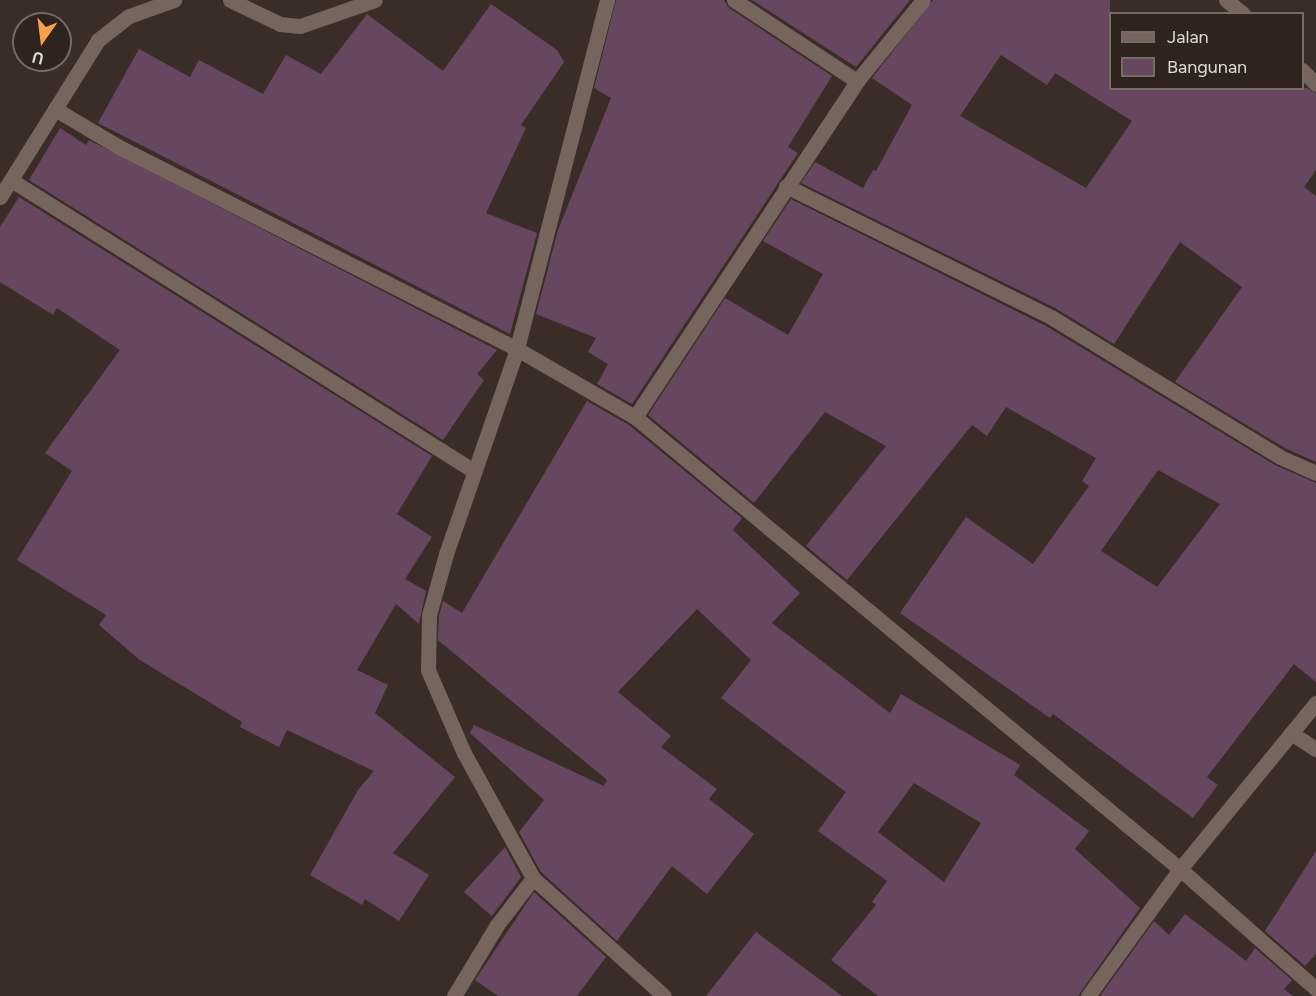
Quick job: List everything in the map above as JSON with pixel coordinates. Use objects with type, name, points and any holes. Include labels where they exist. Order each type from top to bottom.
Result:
[{"type":"street","points":[[0,197],[98,40],[129,16],[174,0]]},
{"type":"street","points":[[230,0],[280,24],[300,26],[375,0]]},
{"type":"street","points":[[607,0],[517,349],[474,471],[429,615],[428,670],[464,753],[534,878],[664,996]]},
{"type":"street","points":[[734,0],[856,81]]},
{"type":"street","points":[[634,417],[856,81],[923,0]]},
{"type":"street","points":[[1226,0],[1241,12]]},
{"type":"street","points":[[1304,72],[1316,84]]},
{"type":"street","points":[[55,109],[119,147],[517,349],[634,417],[1180,869],[1316,989]]},
{"type":"street","points":[[11,180],[474,471]]},
{"type":"street","points":[[786,186],[1051,317],[1280,457],[1316,473]]},
{"type":"street","points":[[1088,996],[1180,869],[1316,704]]},
{"type":"street","points":[[1291,733],[1316,749]]},
{"type":"street","points":[[454,996],[497,925],[534,878]]},
{"type":"building","points":[[616,0],[724,0],[729,8],[832,76],[788,147],[798,153],[632,404],[597,384],[608,364],[588,352],[596,338],[536,314],[558,230],[611,98],[594,88]]},
{"type":"building","points":[[752,0],[910,0],[856,67]]},
{"type":"building","points":[[933,0],[1110,0],[1109,90],[1304,90],[1307,88],[1316,93],[1316,170],[1304,187],[1316,196],[1316,462],[1285,448],[1175,382],[1242,287],[1180,242],[1114,344],[1055,308],[801,183],[815,162],[863,188],[873,170],[876,171],[912,105],[872,78]],"holes":[[[1001,55],[1047,85],[1055,73],[1132,121],[1086,188],[960,116]]]},
{"type":"building","points":[[491,4],[557,50],[564,62],[521,125],[526,128],[486,213],[537,233],[510,334],[98,123],[139,49],[190,77],[199,60],[263,94],[286,55],[321,74],[367,14],[443,71]]},
{"type":"building","points":[[60,128],[86,145],[89,140],[497,350],[477,374],[484,380],[443,440],[29,180]]},
{"type":"building","points":[[19,197],[432,456],[397,514],[432,537],[405,579],[426,591],[419,624],[396,604],[357,670],[388,685],[375,713],[455,777],[393,853],[429,875],[399,921],[365,899],[362,905],[310,875],[358,790],[374,771],[287,730],[279,747],[240,727],[242,722],[140,660],[99,625],[106,615],[17,560],[72,471],[45,453],[120,350],[57,308],[53,315],[0,282],[0,227]]},
{"type":"building","points":[[791,199],[1046,326],[1275,465],[1316,483],[1316,682],[1294,664],[1207,777],[1218,785],[1193,818],[1053,714],[1050,718],[900,613],[966,517],[1033,564],[1089,486],[1082,481],[1096,458],[1006,407],[987,436],[972,425],[847,580],[806,546],[886,446],[825,412],[754,503],[648,415],[725,298],[788,335],[823,274],[763,241]],"holes":[[[1158,470],[1220,504],[1157,587],[1101,551]]]},
{"type":"building","points":[[587,401],[629,425],[742,518],[733,530],[800,593],[772,623],[890,713],[901,694],[1020,765],[1014,775],[1089,831],[1075,849],[1140,908],[1078,996],[878,996],[831,960],[876,905],[872,902],[887,881],[818,831],[846,792],[721,698],[751,660],[697,609],[618,692],[671,736],[661,747],[717,789],[709,799],[754,834],[707,894],[672,866],[617,941],[541,872],[519,832],[544,800],[470,733],[474,725],[604,786],[607,780],[438,640],[439,616],[443,601],[462,613]],"holes":[[[914,783],[981,823],[944,882],[878,832]]]},
{"type":"building","points":[[505,847],[521,877],[492,916],[464,892]]},
{"type":"building","points":[[1316,851],[1316,954],[1305,966],[1265,931]]},
{"type":"building","points":[[534,892],[606,957],[577,996],[498,996],[475,980]]},
{"type":"building","points":[[1185,914],[1246,961],[1255,948],[1292,980],[1284,989],[1293,996],[1100,996],[1154,921],[1169,935]]},
{"type":"building","points":[[756,932],[842,996],[706,996]]}]
